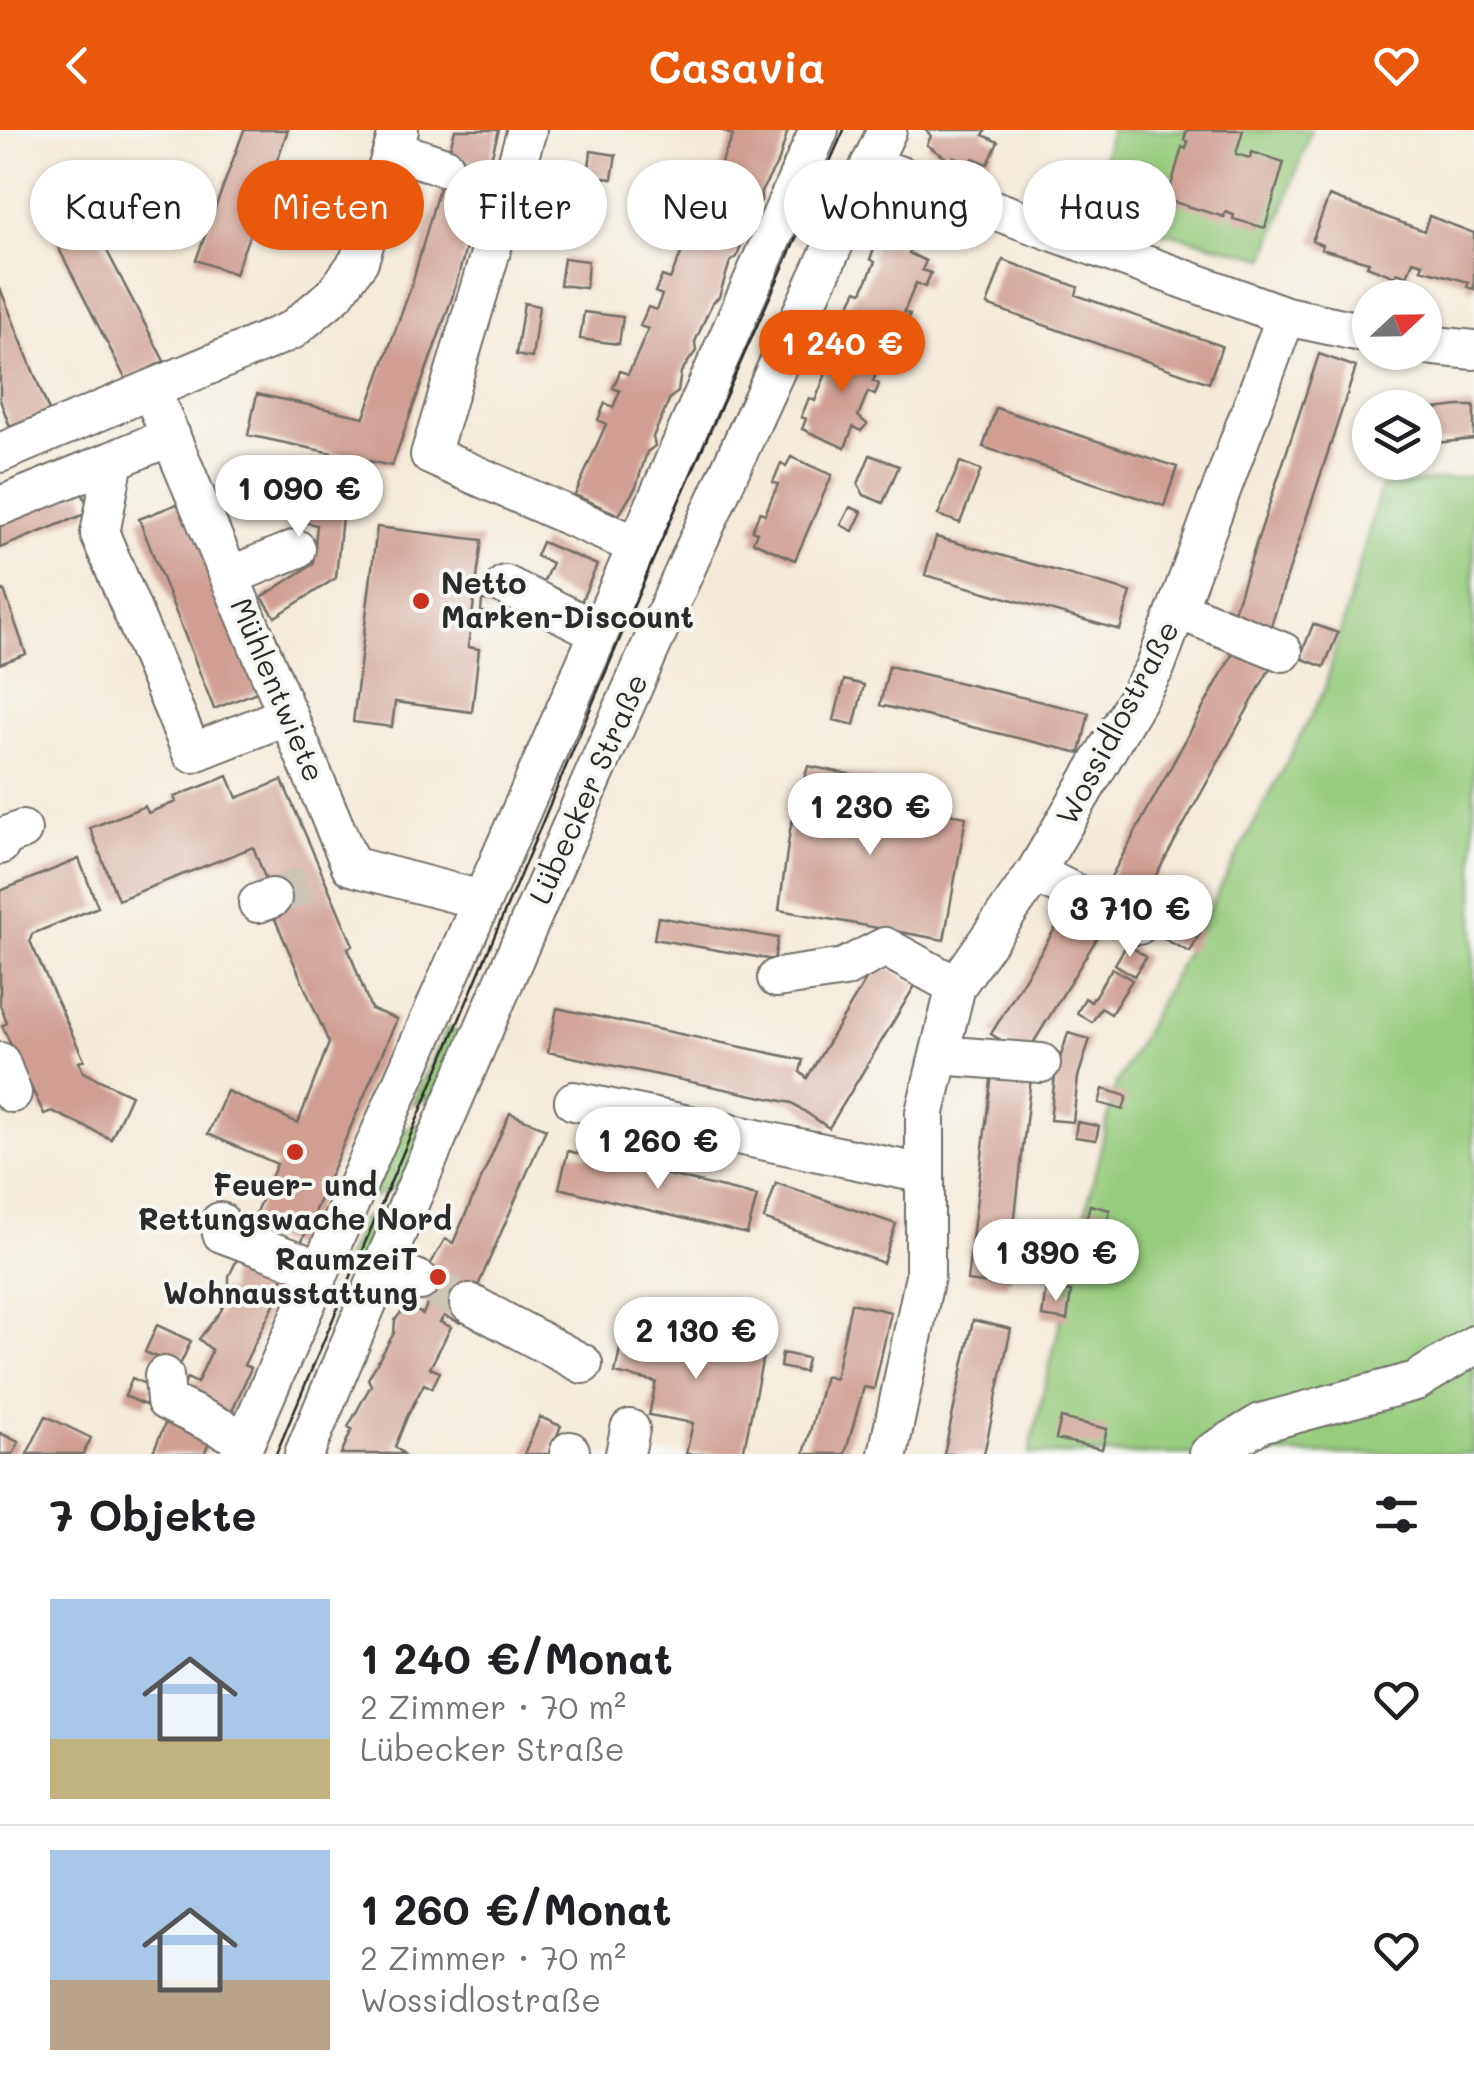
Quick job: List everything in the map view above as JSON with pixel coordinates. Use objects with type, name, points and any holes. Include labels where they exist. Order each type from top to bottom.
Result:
[{"type":"street","points":[[527,130],[498,183],[430,455],[638,546]]},
{"type":"street","name":"Lübecker Straße","points":[[243,1447],[819,130]]},
{"type":"street","name":"Lübecker Straße","points":[[872,160],[887,130]]},
{"type":"street","points":[[0,453],[292,330],[335,294],[359,261],[396,140],[444,166]]},
{"type":"street","points":[[1003,213],[1286,316],[1352,330]]},
{"type":"street","name":"Lübecker Straße","points":[[304,1454],[412,1192],[702,530],[831,250]]},
{"type":"street","name":"Wossidlostraße","points":[[888,1454],[925,1276],[924,1112],[956,986],[1035,873],[1155,668],[1286,316]]},
{"type":"street","points":[[1442,347],[1474,350]]},
{"type":"street","name":"Mühlentwiete","points":[[151,390],[288,715],[336,872],[481,900]]},
{"type":"street","points":[[0,506],[171,436]]},
{"type":"street","points":[[114,460],[100,534],[192,753],[288,715]]},
{"type":"street","points":[[230,576],[296,549]]},
{"type":"street","points":[[505,585],[598,632]]},
{"type":"street","points":[[1179,610],[1282,652]]},
{"type":"street","points":[[1035,873],[1138,925]]},
{"type":"street","points":[[777,978],[844,968],[885,947],[956,986]]},
{"type":"street","points":[[939,1055],[1040,1063]]},
{"type":"street","points":[[574,1101],[924,1174]]},
{"type":"street","points":[[385,1122],[452,1102]]},
{"type":"street","points":[[348,1212],[412,1192]]},
{"type":"street","points":[[220,1222],[222,1233],[322,1270]]},
{"type":"street","points":[[382,1265],[420,1281]]},
{"type":"street","points":[[470,1303],[583,1364]]},
{"type":"street","points":[[1209,1454],[1261,1423],[1416,1380],[1474,1344]]},
{"type":"street","points":[[164,1376],[166,1401],[243,1447]]},
{"type":"green space","points":[[1111,130],[1311,130],[1266,258],[1176,235],[1176,160],[1103,160]]},
{"type":"green space","points":[[1474,476],[1474,1454],[1029,1454],[1115,1087],[1324,691],[1381,487]]},
{"type":"green space","points":[[447,1028],[471,1038],[448,1091],[411,1105]]},
{"type":"green space","points":[[436,1118],[408,1183],[371,1198],[400,1131]]},
{"type":"green space","points":[[400,1204],[372,1276],[343,1266],[363,1218]]},
{"type":"building","points":[[244,130],[288,130],[277,160],[237,160],[237,250],[244,250],[235,274],[196,260],[200,250],[217,250],[217,203]]},
{"type":"building","points":[[455,130],[499,130],[491,160],[447,160]]},
{"type":"building","points":[[721,130],[788,130],[779,160],[764,187],[764,160],[723,160],[733,136]]},
{"type":"building","points":[[926,130],[986,130],[983,135],[998,142],[990,160],[949,160],[927,145],[931,136]]},
{"type":"building","points":[[1187,130],[1243,130],[1236,154],[1250,158],[1252,152],[1284,162],[1265,228],[1233,219],[1234,215],[1225,212],[1224,217],[1176,203],[1176,168],[1182,147],[1186,149],[1188,141],[1184,140]]},
{"type":"building","points":[[591,151],[616,155],[612,179],[607,178],[607,160],[590,160]]},
{"type":"building","points":[[444,169],[444,250],[465,250],[392,466],[248,435],[257,394],[364,417]]},
{"type":"building","points":[[1329,196],[1424,231],[1429,216],[1474,233],[1474,289],[1467,287],[1469,282],[1421,269],[1423,264],[1413,261],[1407,276],[1397,272],[1395,277],[1367,266],[1369,262],[1321,249],[1322,245],[1312,241]]},
{"type":"building","points":[[60,250],[107,250],[164,361],[126,380]]},
{"type":"building","points":[[683,250],[739,250],[730,262],[719,297],[712,303],[695,342],[696,351],[681,372],[678,392],[670,398],[653,437],[655,446],[647,452],[636,487],[619,515],[575,495],[606,424],[598,420],[605,403],[613,407],[620,391],[613,388],[620,371],[628,374],[648,329],[640,326],[648,307],[656,310],[662,295],[655,292],[662,276],[670,279]]},
{"type":"building","points":[[874,250],[910,250],[909,253],[926,261],[922,270],[931,273],[925,287],[916,283],[904,312],[910,314],[905,324],[899,322],[895,330],[879,322],[876,328],[865,323],[867,317],[850,304],[857,290],[862,292],[875,262],[870,259]]},
{"type":"building","points":[[564,258],[588,261],[586,288],[560,285]]},
{"type":"building","points":[[1003,260],[1078,287],[1076,295],[1222,346],[1209,383],[987,305]]},
{"type":"building","points":[[0,288],[49,411],[10,427],[0,400]]},
{"type":"building","points":[[524,303],[539,306],[532,358],[516,355]]},
{"type":"building","points":[[584,312],[623,317],[619,344],[580,339]]},
{"type":"building","points":[[840,343],[882,361],[873,381],[879,384],[875,395],[868,392],[858,416],[867,424],[861,431],[853,427],[845,448],[802,429],[806,419],[801,417],[809,398],[815,401],[827,371],[822,369],[830,350],[836,352]]},
{"type":"building","points":[[1319,354],[1352,366],[1355,370],[1269,632],[1231,620]]},
{"type":"building","points":[[1474,406],[1474,439],[1442,442],[1442,408]]},
{"type":"building","points":[[996,408],[1177,467],[1164,506],[983,447]]},
{"type":"building","points":[[870,455],[899,466],[883,503],[864,495],[858,484]]},
{"type":"building","points":[[791,457],[832,475],[795,560],[753,542],[757,532],[752,530],[760,512],[765,514],[778,484],[773,482],[781,463],[786,466]]},
{"type":"building","points":[[960,462],[981,470],[960,523],[938,515]]},
{"type":"building","points":[[236,484],[343,506],[336,578],[275,617],[262,597],[313,564],[317,525],[232,507]]},
{"type":"building","points":[[82,492],[90,512],[0,548],[0,525]]},
{"type":"building","points":[[187,500],[262,690],[214,709],[139,519]]},
{"type":"building","points":[[850,507],[862,512],[853,531],[841,525]]},
{"type":"building","name":"Netto Marken-Discount","points":[[377,527],[482,540],[468,647],[479,649],[472,712],[395,702],[392,727],[353,722]]},
{"type":"building","points":[[936,537],[1131,592],[1120,630],[925,575]]},
{"type":"building","points":[[542,542],[597,565],[581,602],[543,583],[552,563],[536,556]]},
{"type":"building","points":[[4,590],[26,654],[0,664],[0,592]]},
{"type":"building","points":[[482,600],[503,602],[502,614],[481,612]]},
{"type":"building","points":[[1313,624],[1338,633],[1324,667],[1300,658]]},
{"type":"building","points":[[1239,642],[1274,661],[1134,915],[1100,897]]},
{"type":"building","points":[[889,666],[1089,713],[1080,753],[880,705]]},
{"type":"building","points":[[844,680],[864,685],[854,725],[834,720]]},
{"type":"building","points":[[808,766],[874,779],[870,799],[966,817],[944,940],[779,910],[790,830]]},
{"type":"building","points":[[228,776],[237,798],[282,780],[353,945],[348,948],[371,1009],[397,1019],[298,1250],[249,1228],[277,1164],[208,1134],[227,1091],[298,1123],[329,1043],[271,910],[277,908],[253,847],[118,900],[90,828],[145,806],[148,813],[176,802],[174,797]]},
{"type":"building","points":[[79,859],[98,907],[32,934],[30,941],[84,1060],[79,1062],[83,1072],[131,1095],[111,1139],[52,1111],[44,1114],[2,1026],[7,1023],[0,1005],[0,891]]},
{"type":"building","points":[[1073,899],[1108,920],[1026,1055],[991,1034]]},
{"type":"building","points":[[658,917],[778,938],[774,960],[654,939]]},
{"type":"building","points":[[1174,920],[1200,933],[1190,952],[1164,939]]},
{"type":"building","points":[[1127,944],[1146,957],[1134,976],[1115,964]]},
{"type":"building","points":[[877,961],[916,984],[829,1128],[792,1103],[548,1052],[557,1008],[803,1060],[800,1072],[807,1078]]},
{"type":"building","points":[[1112,968],[1132,980],[1111,1014],[1101,1008],[1092,1022],[1077,1013],[1085,998],[1091,1002]]},
{"type":"building","points":[[1068,1033],[1090,1039],[1078,1077],[1073,1122],[1050,1120],[1055,1075]]},
{"type":"building","points":[[993,1064],[1032,1069],[1007,1286],[967,1281]]},
{"type":"building","points":[[1103,1089],[1127,1096],[1123,1110],[1099,1103]]},
{"type":"building","points":[[510,1113],[546,1129],[478,1286],[485,1289],[480,1300],[472,1297],[461,1323],[444,1316],[440,1322],[451,1327],[430,1368],[440,1372],[432,1388],[424,1384],[407,1417],[395,1447],[404,1454],[341,1454],[352,1429],[348,1427],[371,1385],[368,1379],[394,1333],[395,1320],[406,1306],[423,1314],[432,1292],[418,1286],[445,1239],[453,1243]]},
{"type":"building","points":[[1077,1122],[1099,1126],[1096,1140],[1075,1137]]},
{"type":"building","points":[[568,1151],[757,1196],[747,1234],[559,1188]]},
{"type":"building","points":[[776,1183],[896,1224],[883,1263],[764,1219]]},
{"type":"building","points":[[1090,1205],[1110,1210],[1107,1224],[1086,1220]]},
{"type":"building","points":[[242,1249],[286,1270],[281,1281],[285,1282],[244,1365],[251,1368],[227,1423],[183,1389],[187,1378],[197,1383],[212,1350],[199,1339],[221,1311],[224,1304],[217,1300],[221,1289],[229,1292],[229,1276]]},
{"type":"building","points":[[1046,1288],[1071,1292],[1067,1320],[1042,1316]]},
{"type":"building","points":[[851,1303],[891,1312],[874,1389],[864,1387],[845,1454],[804,1454],[825,1376],[835,1379]]},
{"type":"building","points":[[626,1319],[765,1347],[743,1454],[686,1454],[693,1423],[649,1415],[656,1382],[615,1373]]},
{"type":"building","points":[[973,1320],[1011,1329],[984,1454],[944,1454]]},
{"type":"building","points":[[157,1325],[191,1341],[179,1367],[145,1352]]},
{"type":"building","points":[[782,1353],[807,1358],[804,1372],[780,1367]]},
{"type":"building","points":[[132,1378],[152,1387],[145,1405],[125,1396]]},
{"type":"building","points":[[169,1415],[213,1434],[204,1454],[152,1454]]},
{"type":"building","points":[[46,1416],[91,1438],[83,1454],[27,1454]]},
{"type":"building","points":[[540,1417],[561,1426],[549,1454],[524,1454]]},
{"type":"building","points":[[1061,1418],[1107,1429],[1102,1449],[1056,1439]]},
{"type":"building","points":[[0,1433],[19,1442],[13,1454],[0,1454]]},
{"type":"tunnel","points":[[272,898],[321,878]]},
{"type":"tunnel","points":[[420,1281],[469,1303]]},
{"type":"tram line","points":[[276,1454],[656,553],[844,130]]},
{"type":"place","name":"Netto Marken-Discount","points":[[421,601]]},
{"type":"place","name":"Feuer- und Rettungswache Nord","points":[[295,1152]]},
{"type":"place","name":"RaumzeiT Wohnausstattung","points":[[438,1277]]}]
